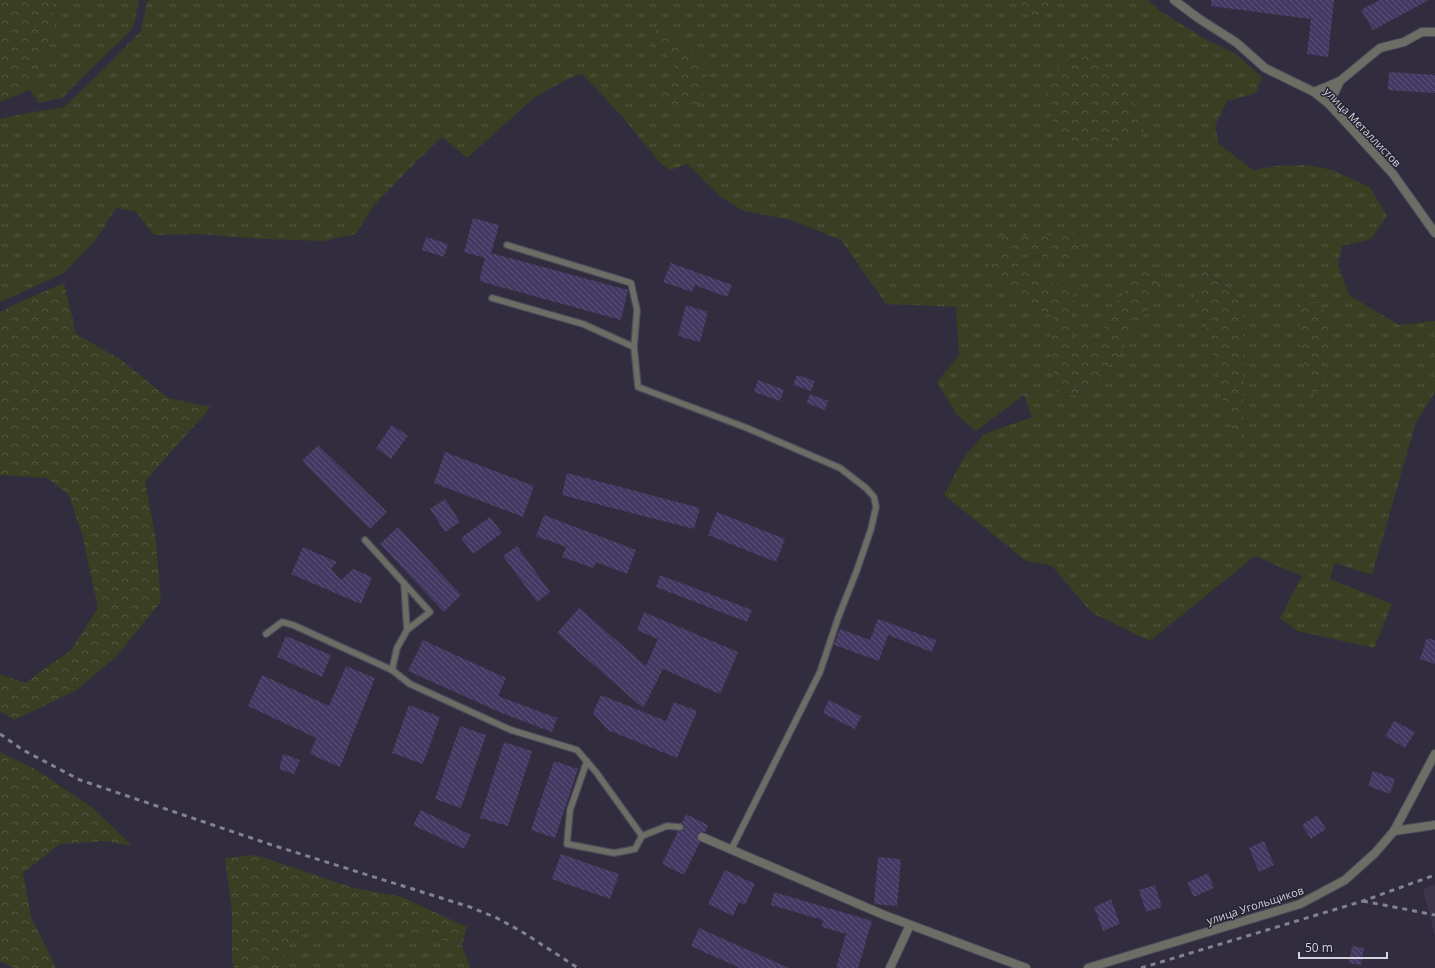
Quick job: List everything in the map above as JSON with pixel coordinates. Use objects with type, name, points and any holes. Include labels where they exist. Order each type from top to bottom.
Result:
[{"type":"street","points":[[1174,0],[1198,18],[1237,43],[1265,68],[1314,92]]},
{"type":"street","name":"улица Металлистов","points":[[1435,32],[1422,32],[1404,42],[1380,48],[1340,81],[1314,92],[1329,104],[1393,174],[1435,233]]},
{"type":"street","points":[[1329,104],[1340,81]]},
{"type":"street","name":"улица Угольщиков","points":[[1088,968],[1300,904],[1345,880],[1375,853],[1394,831],[1435,754]]},
{"type":"street","points":[[1394,831],[1435,825]]},
{"type":"street","points":[[702,837],[732,848],[884,915],[1026,968]]},
{"type":"street","points":[[890,968],[910,925]]},
{"type":"lane","points":[[507,245],[631,283],[637,310],[634,347],[638,386],[747,428],[840,468],[866,488],[874,498],[876,507],[871,529],[820,672],[732,848]]},
{"type":"lane","points":[[492,298],[583,324],[634,347]]},
{"type":"lane","points":[[365,540],[430,612],[407,630],[397,648],[392,670]]},
{"type":"lane","points":[[404,582],[407,630]]},
{"type":"lane","points":[[266,634],[282,622],[293,625],[392,670],[410,684],[511,730],[577,750],[587,761],[642,836]]},
{"type":"lane","points":[[587,761],[570,810],[567,844],[614,853],[635,849],[642,836],[667,826],[680,827]]},
{"type":"shaded area","points":[[1435,885],[1435,936],[1423,889]]},
{"type":"green space","points":[[0,0],[53,0],[54,28],[30,90],[0,102]]},
{"type":"green space","points":[[53,0],[139,0],[133,28],[62,98],[39,103],[30,90],[54,28]]},
{"type":"green space","points":[[149,0],[1015,0],[1021,14],[1051,7],[1053,0],[1148,0],[1160,11],[1205,39],[1236,54],[1262,77],[1256,93],[1227,101],[1215,126],[1219,144],[1253,170],[1276,166],[1307,165],[1332,170],[1370,187],[1387,216],[1371,239],[1342,246],[1338,264],[1349,295],[1399,325],[1435,321],[1435,392],[1416,422],[1372,575],[1335,563],[1330,579],[1392,604],[1374,648],[1297,631],[1280,618],[1302,576],[1255,556],[1150,641],[1092,613],[1052,566],[1026,561],[944,495],[963,459],[984,434],[1032,417],[1024,395],[976,431],[957,415],[937,382],[959,355],[956,307],[886,304],[841,240],[791,220],[744,211],[721,197],[687,164],[671,170],[661,164],[621,115],[582,74],[568,79],[535,97],[467,158],[442,137],[374,205],[356,234],[324,241],[264,239],[199,234],[154,235],[136,212],[116,208],[95,241],[64,273],[0,302],[0,119],[64,107],[141,31],[147,2]],"holes":[[[652,42],[705,89],[675,74],[673,61]],[[1003,236],[1082,262],[1022,254],[1021,266],[1040,283],[1074,284],[1070,331],[1079,346],[1101,337],[1113,307],[1116,359],[1078,395],[1057,394],[1049,345],[1055,317],[1029,304]],[[1204,268],[1242,301],[1244,456],[1224,407],[1210,336],[1195,297]],[[1298,330],[1331,334],[1321,380],[1315,399],[1304,365]]]},
{"type":"green space","points":[[1015,0],[1053,0],[1051,7],[1040,16],[1021,14]]},
{"type":"green space","points":[[661,25],[686,44],[704,62],[707,76],[700,104],[677,107],[672,105],[665,98],[658,82],[675,74],[673,61],[652,42],[656,30]]},
{"type":"green space","points":[[1086,57],[1116,78],[1138,109],[1144,133],[1109,144],[1066,143],[1042,101],[1060,62],[1065,59]]},
{"type":"green space","points":[[1079,234],[1082,262],[1022,254],[1021,266],[1040,283],[1074,284],[1070,331],[1079,346],[1101,337],[1113,307],[1147,262],[1164,272],[1146,313],[1116,359],[1077,395],[1057,394],[1049,345],[1054,317],[1029,304],[988,267],[1003,236]]},
{"type":"green space","points":[[1203,268],[1242,301],[1244,457],[1224,407],[1210,336],[1195,297]]},
{"type":"green space","points":[[64,283],[76,334],[120,359],[168,398],[211,407],[145,481],[156,540],[161,602],[116,657],[75,691],[14,720],[0,711],[0,674],[25,683],[71,650],[98,608],[82,534],[69,495],[47,478],[0,476],[0,313],[13,305]]},
{"type":"green space","points":[[1320,302],[1331,334],[1315,400],[1304,365],[1298,330],[1301,303]]},
{"type":"green space","points":[[0,752],[35,769],[93,808],[132,846],[106,841],[60,844],[23,873],[31,917],[56,968],[13,968],[0,961]]},
{"type":"green space","points":[[256,855],[354,888],[402,897],[467,927],[462,945],[384,927],[331,926],[295,935],[279,963],[279,968],[234,968],[232,961],[232,911],[225,858]]},
{"type":"green space","points":[[331,926],[384,927],[462,945],[470,968],[279,968],[279,963],[295,935]]},
{"type":"building","points":[[1211,0],[1334,0],[1328,57],[1307,54],[1311,19],[1211,6]]},
{"type":"building","points":[[1380,0],[1429,0],[1373,30],[1361,10]]},
{"type":"building","points":[[1389,72],[1435,75],[1435,93],[1388,90]]},
{"type":"building","points":[[473,218],[499,225],[491,253],[628,290],[621,320],[479,281],[485,258],[464,252]]},
{"type":"building","points":[[426,237],[448,244],[444,257],[422,250]]},
{"type":"building","points":[[671,263],[732,285],[727,297],[695,285],[692,292],[663,282]]},
{"type":"building","points":[[686,305],[708,312],[700,342],[678,336]]},
{"type":"building","points":[[797,375],[815,381],[811,391],[793,385]]},
{"type":"building","points":[[758,380],[784,390],[780,401],[754,392]]},
{"type":"building","points":[[810,394],[828,401],[825,410],[806,403]]},
{"type":"building","points":[[392,425],[408,436],[391,459],[376,448]]},
{"type":"building","points":[[318,445],[387,512],[370,529],[302,461]]},
{"type":"building","points":[[445,452],[534,486],[523,517],[434,483]]},
{"type":"building","points":[[567,473],[700,508],[694,529],[562,495]]},
{"type":"building","points":[[445,499],[460,522],[445,532],[430,509]]},
{"type":"building","points":[[717,512],[785,539],[776,562],[708,535]]},
{"type":"building","points":[[544,515],[636,550],[627,574],[596,562],[593,568],[562,557],[566,547],[536,536]]},
{"type":"building","points":[[490,517],[502,533],[473,554],[461,538]]},
{"type":"building","points":[[398,527],[461,595],[444,612],[380,544]]},
{"type":"building","points":[[517,546],[550,592],[537,602],[503,556]]},
{"type":"building","points":[[303,547],[337,562],[331,569],[341,580],[353,569],[372,577],[361,604],[291,574]]},
{"type":"building","points":[[660,575],[752,610],[747,622],[656,587]]},
{"type":"building","points":[[579,608],[646,666],[658,639],[637,630],[644,612],[738,652],[720,694],[663,669],[643,708],[557,633]]},
{"type":"building","points":[[878,619],[936,640],[932,652],[888,635],[879,661],[834,645],[840,629],[870,640]]},
{"type":"building","points":[[286,636],[331,655],[322,677],[277,657]]},
{"type":"building","points":[[1427,638],[1435,640],[1435,664],[1420,659]]},
{"type":"building","points":[[423,640],[506,678],[498,696],[557,718],[552,732],[504,714],[408,671]]},
{"type":"building","points":[[346,666],[375,678],[340,767],[310,754],[316,738],[248,706],[262,675],[329,706]]},
{"type":"building","points":[[601,695],[666,721],[674,702],[697,711],[677,758],[608,730],[593,713]]},
{"type":"building","points":[[829,700],[861,716],[855,729],[823,713]]},
{"type":"building","points":[[409,705],[440,717],[423,764],[392,753]]},
{"type":"building","points":[[1394,721],[1415,732],[1405,748],[1385,736]]},
{"type":"building","points":[[460,726],[486,735],[461,808],[435,799]]},
{"type":"building","points":[[504,742],[532,751],[508,826],[480,818]]},
{"type":"building","points":[[283,754],[300,760],[294,774],[279,769]]},
{"type":"building","points":[[554,761],[578,769],[555,838],[531,830]]},
{"type":"building","points":[[1373,771],[1395,779],[1390,794],[1368,786]]},
{"type":"building","points":[[421,810],[471,835],[464,849],[413,825]]},
{"type":"building","points":[[686,814],[708,825],[705,832],[697,834],[697,838],[700,842],[684,875],[662,864],[678,831],[684,829],[682,823]]},
{"type":"building","points":[[1317,815],[1326,829],[1311,839],[1302,825]]},
{"type":"building","points":[[1264,841],[1274,865],[1259,872],[1249,848]]},
{"type":"building","points":[[561,854],[619,874],[610,899],[552,879]]},
{"type":"building","points":[[878,857],[901,859],[897,906],[874,904]]},
{"type":"building","points":[[725,870],[755,884],[745,905],[739,902],[733,916],[708,904]]},
{"type":"building","points":[[1208,873],[1214,888],[1194,897],[1187,883]]},
{"type":"building","points":[[1155,885],[1162,907],[1146,912],[1139,890]]},
{"type":"building","points":[[774,892],[872,921],[858,968],[836,968],[846,934],[822,927],[823,920],[771,905]]},
{"type":"building","points":[[1111,899],[1120,924],[1103,931],[1094,907]]},
{"type":"building","points":[[699,928],[789,968],[740,968],[691,946]]},
{"type":"building","points":[[1352,946],[1364,948],[1361,965],[1349,963]]},
{"type":"railway","points":[[0,734],[23,750],[80,780],[272,845],[470,907],[497,918],[524,933],[578,968]]},
{"type":"railway","points":[[1141,968],[1363,901],[1435,875]]},
{"type":"railway","points":[[1363,901],[1435,915]]}]
